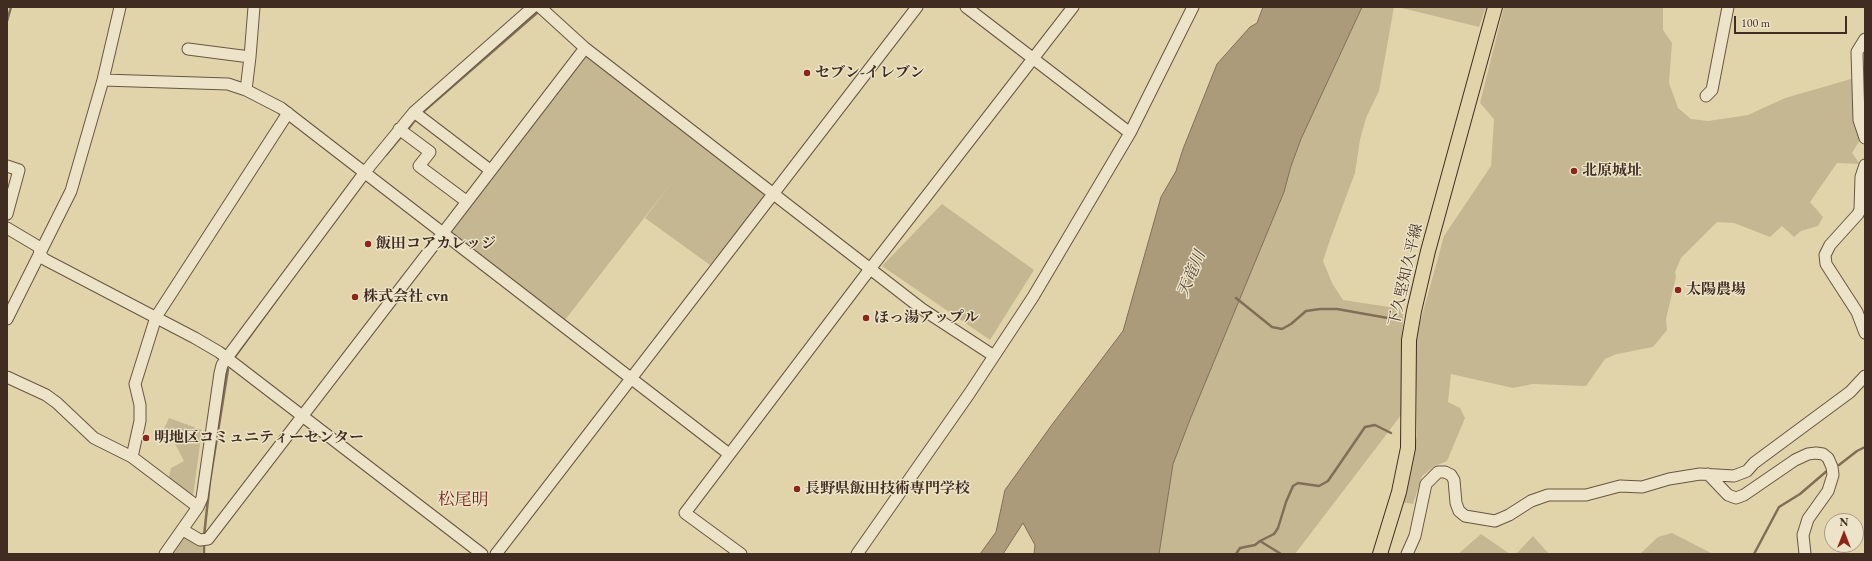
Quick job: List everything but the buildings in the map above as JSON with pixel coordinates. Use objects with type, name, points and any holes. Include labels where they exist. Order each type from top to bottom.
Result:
[{"type":"main road","name":"下久堅知久平線","points":[[1380,554],[1400,492],[1408,448],[1409,340],[1414,311],[1428,250],[1495,7]]},
{"type":"street","points":[[7,319],[71,191],[103,80],[120,7]]},
{"type":"street","points":[[246,90],[254,7]]},
{"type":"street","points":[[165,554],[202,498],[220,373],[226,358],[368,175],[399,129],[414,112],[533,7]]},
{"type":"street","points":[[540,7],[585,48],[922,309],[994,356]]},
{"type":"street","points":[[496,554],[917,7]]},
{"type":"street","points":[[966,7],[1130,132]]},
{"type":"street","points":[[741,554],[685,513],[870,269],[1073,7]]},
{"type":"street","points":[[857,554],[1033,297],[1130,132],[1193,7]]},
{"type":"street","points":[[1706,96],[1712,90],[1728,7]]},
{"type":"street","points":[[1865,39],[1857,52],[1860,120],[1865,138]]},
{"type":"street","points":[[182,530],[203,540],[301,416],[466,200],[585,48]]},
{"type":"street","points":[[188,49],[250,57]]},
{"type":"street","points":[[103,80],[228,84],[246,90],[288,113],[443,231],[729,454]]},
{"type":"street","points":[[414,112],[490,170]]},
{"type":"street","points":[[132,457],[140,421],[140,405],[135,384],[156,317],[288,113]]},
{"type":"street","points":[[399,129],[430,152],[420,166],[466,200]]},
{"type":"street","points":[[1865,164],[1861,176],[1858,214],[1830,244],[1825,255],[1826,264],[1857,312],[1865,333]]},
{"type":"street","points":[[7,166],[19,170],[7,214]]},
{"type":"street","points":[[7,228],[39,247],[40,254],[44,259],[156,317],[219,352],[482,554]]},
{"type":"street","points":[[1407,554],[1415,536],[1426,484],[1438,472],[1445,472],[1451,475],[1454,480],[1456,503],[1459,511],[1465,516],[1495,520],[1509,515],[1531,501],[1548,495],[1586,495],[1620,486],[1642,486],[1669,479],[1708,474],[1734,476],[1747,471],[1754,463],[1850,392],[1865,376]]},
{"type":"street","points":[[7,377],[46,394],[57,402],[94,438],[132,457],[198,506]]},
{"type":"street","points":[[1850,392],[1865,389]]},
{"type":"street","points":[[1708,474],[1728,495],[1736,498],[1744,495],[1795,460],[1808,454],[1823,454],[1828,458],[1832,467],[1833,475],[1828,491],[1808,519],[1803,535],[1805,554]]},
{"type":"shaded area","points":[[1362,7],[1394,7],[1379,91],[1366,118],[1360,140],[1355,173],[1323,261],[1332,283],[1343,300],[1403,309],[1402,414],[1295,554],[1159,554],[1173,464],[1284,192],[1291,166],[1301,139]]},
{"type":"shaded area","points":[[1398,7],[1486,7],[1479,27]]},
{"type":"shaded area","points":[[1504,7],[1663,7],[1663,30],[1672,43],[1669,83],[1678,108],[1691,119],[1708,121],[1748,115],[1785,98],[1858,77],[1865,78],[1865,132],[1852,153],[1860,164],[1837,163],[1810,202],[1823,217],[1818,226],[1801,231],[1794,237],[1782,226],[1770,237],[1734,223],[1717,222],[1681,258],[1675,272],[1676,277],[1666,319],[1667,330],[1653,347],[1617,354],[1605,359],[1586,386],[1533,384],[1513,388],[1451,374],[1448,402],[1460,408],[1465,418],[1447,461],[1435,466],[1422,476],[1413,504],[1402,502],[1417,436],[1416,337],[1444,236],[1491,166],[1494,119],[1480,103]]},
{"type":"shaded area","points":[[585,54],[764,192],[764,197],[710,265],[645,218],[672,182],[565,320],[449,231]]},
{"type":"shaded area","points":[[942,204],[1034,270],[990,340],[882,266]]},
{"type":"shaded area","points":[[169,418],[202,430],[193,496],[190,498],[168,480],[171,468],[184,461],[175,444],[163,431]]},
{"type":"shaded area","points":[[1672,533],[1713,554],[1640,554],[1658,537]]},
{"type":"shaded area","points":[[185,534],[202,544],[202,554],[170,554]]},
{"type":"shaded area","points":[[1481,534],[1510,554],[1458,554]]},
{"type":"shaded area","points":[[1533,536],[1549,554],[1516,554]]},
{"type":"water","name":"天竜川","points":[[1263,7],[1362,7],[1301,139],[1291,166],[1284,192],[1173,464],[1159,554],[1034,554],[1035,545],[1023,523],[1003,554],[980,554],[996,532],[1005,490],[1051,426],[1123,331],[1161,197],[1176,171],[1183,149],[1217,64],[1250,27],[1257,23]]},
{"type":"waterway","points":[[7,21],[11,7]]},
{"type":"waterway","points":[[423,112],[538,12]]},
{"type":"waterway","points":[[409,128],[416,119]]},
{"type":"waterway","points":[[386,155],[401,137]]},
{"type":"waterway","points":[[234,358],[280,295]]},
{"type":"waterway","points":[[1236,298],[1272,327],[1282,329],[1291,324],[1306,311],[1320,309],[1337,309],[1399,320]]},
{"type":"waterway","points":[[204,536],[210,481],[228,369]]},
{"type":"waterway","points":[[1260,541],[1274,534],[1278,528],[1286,502],[1293,486],[1298,483],[1319,486],[1328,481],[1365,427],[1375,425],[1391,433]]},
{"type":"waterway","points":[[1839,465],[1857,451],[1865,447]]},
{"type":"waterway","points":[[1754,554],[1779,507],[1800,494],[1828,470]]},
{"type":"waterway","points":[[1236,554],[1240,548],[1255,545],[1260,541],[1281,554]]},
{"type":"waterway","points":[[204,543],[204,554]]},
{"type":"place","name":"セブン-イレブン","points":[[807,73]]},
{"type":"place","name":"北原城址","points":[[1574,171]]},
{"type":"place","name":"飯田コアカレッジ","points":[[368,244]]},
{"type":"place","name":"太陽農場","points":[[1678,290]]},
{"type":"place","name":"株式会社 cvn","points":[[355,297]]},
{"type":"place","name":"ほっ湯アップル","points":[[866,318]]},
{"type":"place","name":"明地区コミュニティーセンター","points":[[146,438]]},
{"type":"place","name":"長野県飯田技術専門学校","points":[[797,489]]},
{"type":"district","name":"松尾明","points":[[463,500]]}]
